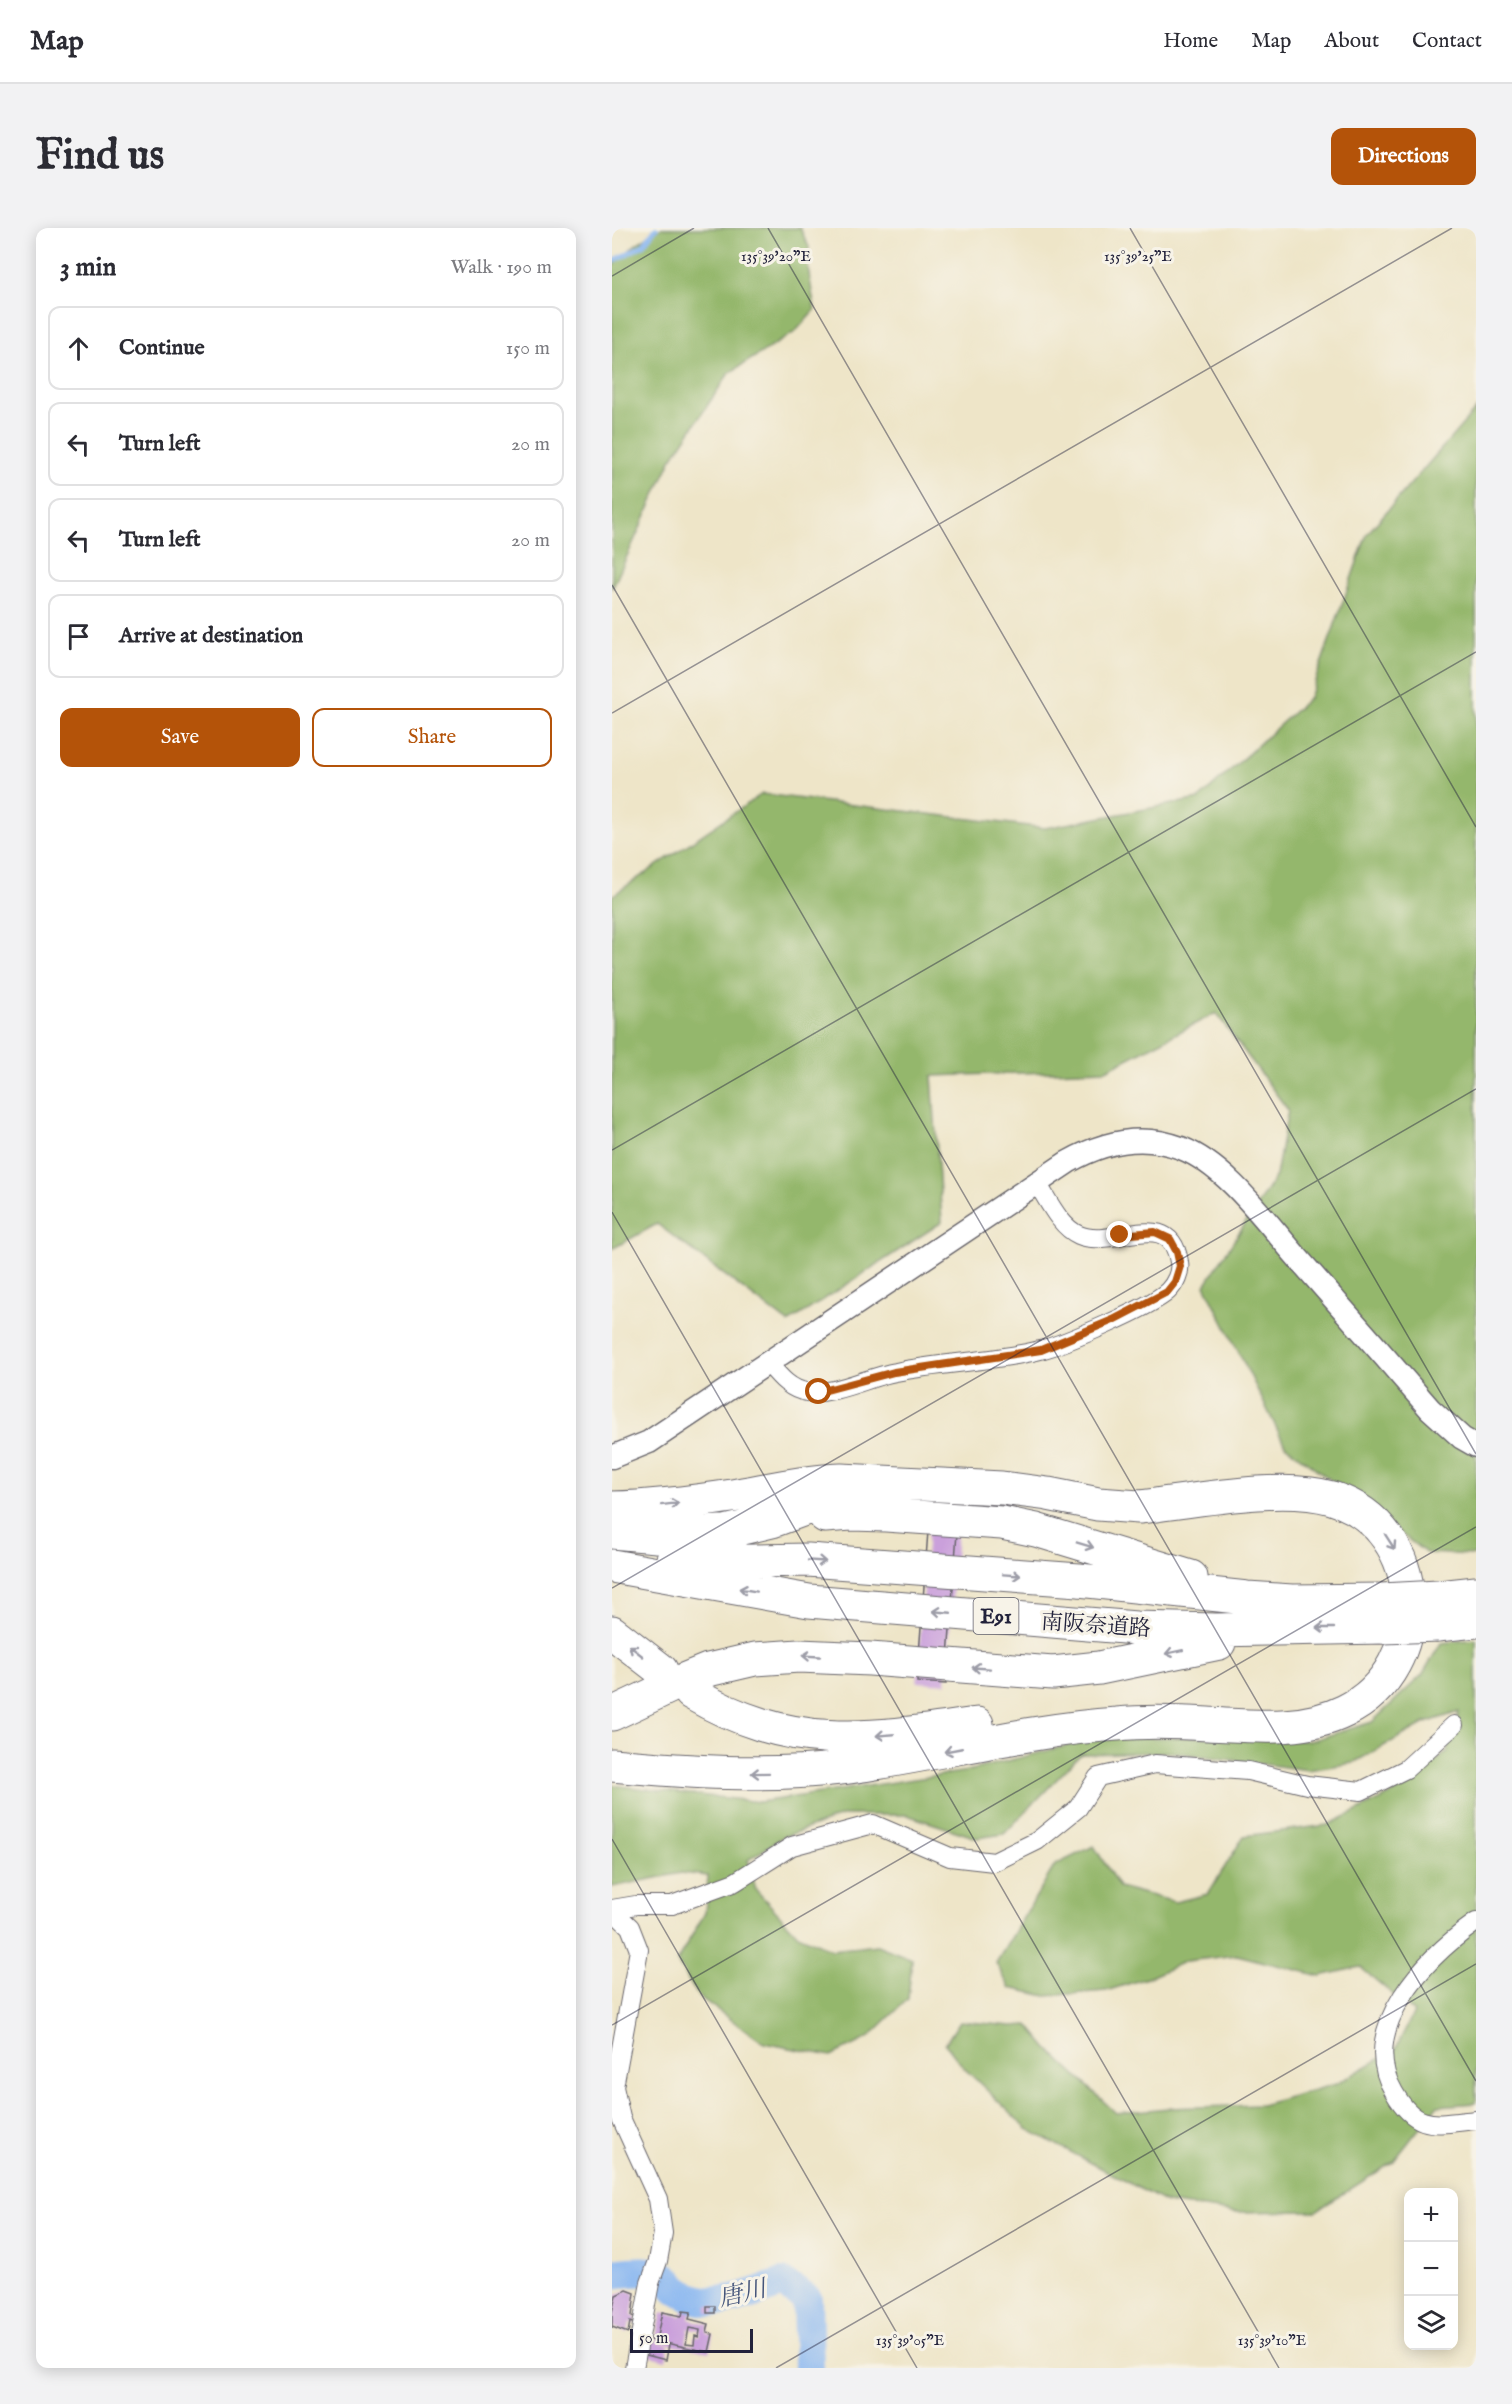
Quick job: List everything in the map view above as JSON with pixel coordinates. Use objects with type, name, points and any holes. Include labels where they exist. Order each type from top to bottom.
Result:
[{"type":"highway","points":[[612,1508],[662,1505],[820,1480],[841,1479],[1026,1490],[1118,1506],[1139,1507],[1266,1493],[1308,1494],[1331,1498],[1350,1505],[1368,1517],[1384,1533],[1402,1565],[1407,1583],[1408,1603],[1405,1637],[1399,1655],[1390,1673],[1377,1689],[1344,1712],[1302,1724],[1251,1726],[1169,1722],[1113,1724],[1049,1731],[885,1762],[801,1772],[711,1773],[612,1765]]},
{"type":"highway","points":[[691,1693],[714,1707],[762,1726],[817,1737],[846,1738],[1108,1709],[1276,1709],[1317,1701],[1336,1694],[1350,1685],[1362,1674],[1380,1648],[1388,1619],[1387,1587],[1377,1560],[1355,1533],[1339,1524],[1302,1512],[1282,1509],[1119,1521],[1024,1504],[858,1494],[829,1500],[772,1521],[716,1534]]},
{"type":"highway","points":[[612,1532],[657,1536],[716,1534],[810,1518],[851,1514],[1002,1523],[1036,1530],[1236,1591],[1292,1614]]},
{"type":"highway","name":"南阪奈道路","points":[[612,1553],[696,1562],[819,1561],[1079,1580],[1292,1614],[1383,1614],[1438,1611],[1476,1621]]},
{"type":"highway","name":"南阪奈道路","points":[[612,1566],[809,1601],[1136,1628],[1215,1630],[1292,1614]]},
{"type":"highway","name":"南阪奈道路","points":[[1438,1611],[1476,1593]]},
{"type":"highway","name":"E91","points":[[612,1714],[686,1679],[731,1664],[755,1659],[788,1656],[870,1659],[1053,1673],[1099,1668],[1292,1614]]},
{"type":"highway","points":[[612,1632],[661,1670]]},
{"type":"street","points":[[612,1457],[649,1442],[1089,1150],[1106,1144],[1146,1140],[1164,1143],[1200,1157],[1232,1184],[1430,1409],[1462,1438],[1476,1446]]},
{"type":"street","points":[[768,1363],[792,1387],[805,1392],[819,1392],[894,1372],[1041,1350],[1075,1337],[1149,1302],[1167,1292],[1175,1282],[1180,1266],[1177,1252],[1170,1239],[1155,1232],[1099,1239],[1080,1236],[1068,1228],[1037,1183]]},
{"type":"street","points":[[612,1910],[636,1905],[672,1905],[735,1882],[792,1846],[873,1824],[950,1857],[994,1862],[1037,1842],[1062,1822],[1078,1808],[1098,1777],[1155,1764],[1248,1771],[1307,1785],[1361,1791],[1406,1769],[1454,1725]]},
{"type":"street","points":[[612,1910],[630,1927],[639,1950],[614,2087],[621,2118],[658,2199],[663,2233],[658,2261],[650,2283],[634,2368]]},
{"type":"street","points":[[1476,1922],[1456,1935],[1399,2001],[1386,2026],[1382,2055],[1389,2084],[1403,2109],[1415,2120],[1436,2124],[1476,2120]]},
{"type":"green space","points":[[660,228],[800,228],[809,247],[807,261],[815,310],[795,332],[729,373],[671,460],[612,589],[612,267],[635,245]]},
{"type":"green space","points":[[1476,409],[1476,1555],[1426,1553],[1285,1445],[1205,1285],[1276,1176],[1288,1110],[1216,1013],[1106,1070],[932,1076],[942,1222],[788,1323],[657,1224],[612,1249],[612,896],[762,794],[1045,828],[1199,799],[1309,698],[1367,534]]},
{"type":"green space","points":[[1476,1639],[1476,2103],[1437,2106],[1393,2162],[1316,2211],[1233,2212],[1167,2203],[1027,2129],[965,2069],[945,2044],[960,2021],[1012,2026],[1028,2025],[1047,2048],[1116,2113],[1169,2108],[1261,2105],[1336,2084],[1395,2050],[1414,2012],[1360,1967],[1320,1976],[1237,1955],[1186,1961],[1150,1977],[1106,1991],[1046,1996],[1010,1988],[996,1963],[1055,1865],[1094,1846],[1119,1887],[1175,1902],[1208,1894],[1244,1836],[1328,1825],[1402,1789],[1447,1752],[1459,1712],[1425,1723],[1353,1763],[1308,1770],[1172,1752],[1081,1754],[1004,1834],[977,1838],[907,1815],[844,1815],[783,1837],[748,1860],[756,1890],[798,1935],[832,1950],[877,1945],[912,1959],[908,1999],[868,2038],[831,2056],[764,2043],[698,1996],[677,1961],[705,1913],[708,1876],[681,1873],[612,1887],[612,1785],[760,1802],[968,1771],[1097,1738],[1211,1737],[1310,1741],[1372,1722],[1422,1675],[1441,1643]]},
{"type":"building","points":[[932,1476],[961,1478],[946,1684],[917,1682]]},
{"type":"building","points":[[627,2290],[635,2293],[632,2316],[636,2317],[635,2324],[630,2322],[628,2333],[612,2327],[612,2312],[616,2295]]},
{"type":"building","points":[[707,2306],[715,2306],[715,2313],[707,2313]]},
{"type":"building","points":[[683,2311],[691,2312],[689,2319],[709,2324],[707,2333],[713,2334],[709,2352],[656,2341],[662,2312],[682,2316]],"holes":[[[689,2328],[700,2330],[699,2337],[695,2336],[694,2345],[686,2344]]]},
{"type":"building","points":[[646,2339],[669,2345],[666,2360],[642,2354]]},
{"type":"waterway","points":[[612,262],[643,245],[656,228]]},
{"type":"waterway","name":"唐川","points":[[612,2274],[640,2272],[661,2275],[667,2278],[676,2289],[706,2301],[735,2298],[783,2283],[807,2299],[809,2368]]},
{"type":"route","points":[[819,1392],[914,1368],[1041,1350],[1113,1320],[1167,1292],[1175,1282],[1180,1266],[1177,1252],[1170,1239],[1155,1232],[1120,1235]]}]
